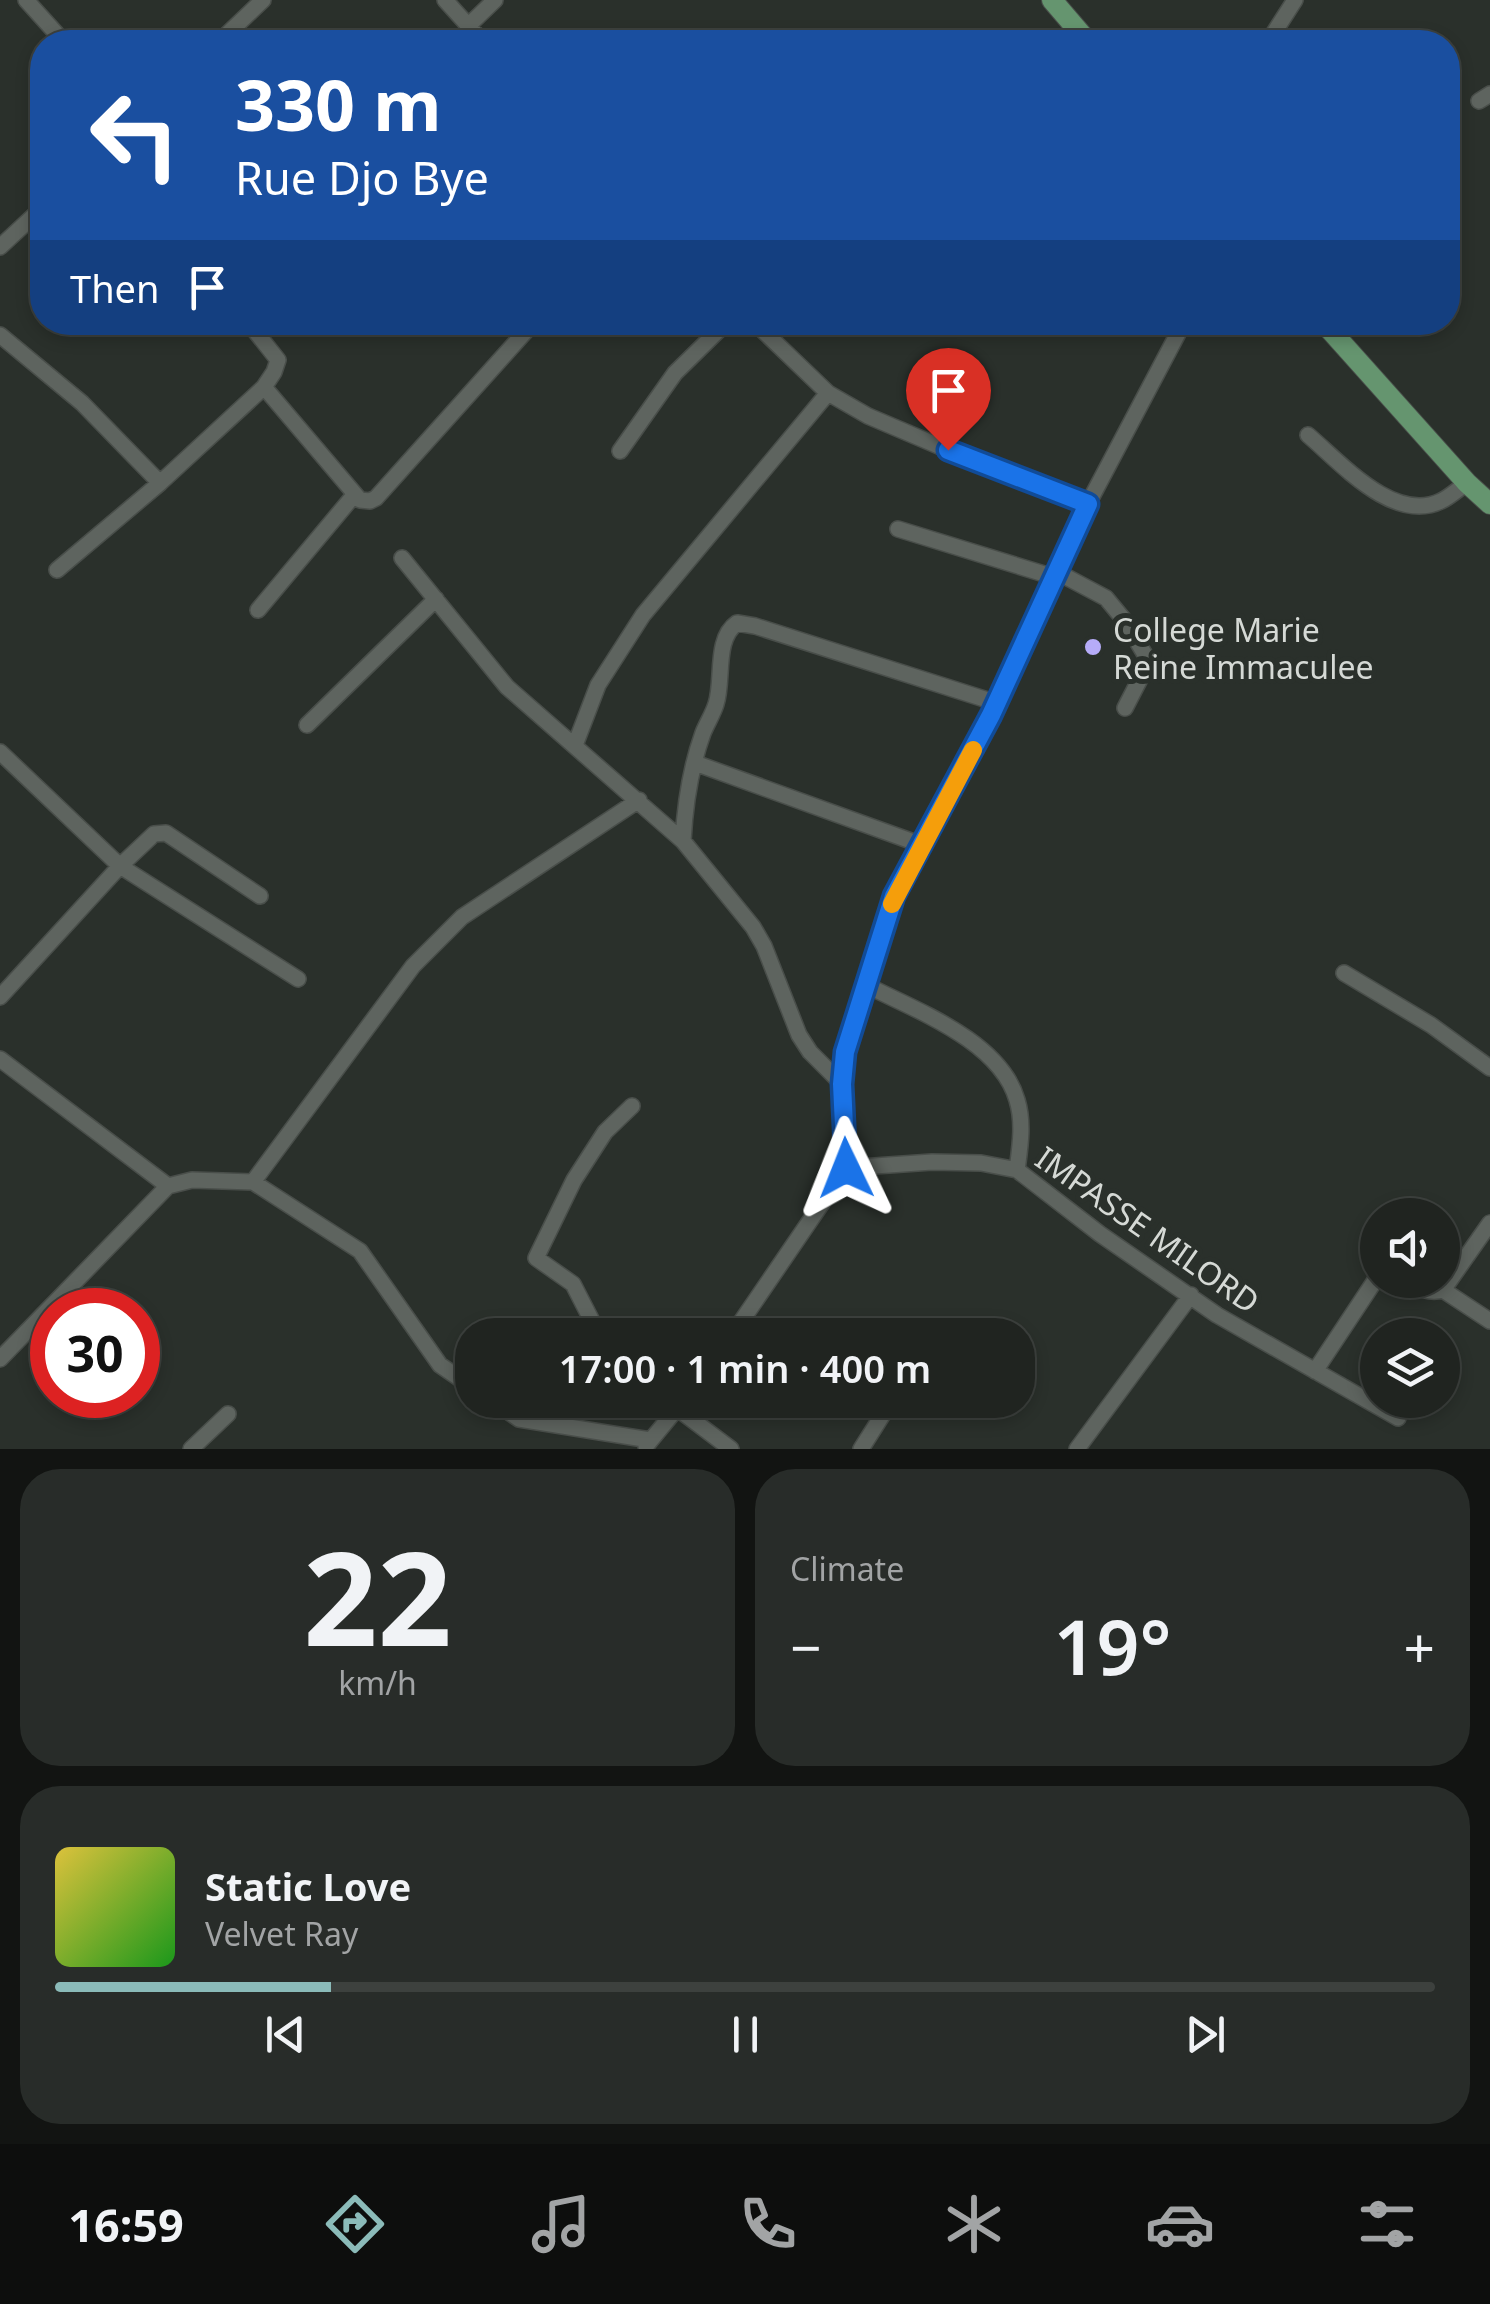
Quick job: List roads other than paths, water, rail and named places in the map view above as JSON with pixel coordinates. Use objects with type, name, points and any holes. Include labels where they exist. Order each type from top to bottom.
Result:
[{"type":"main road","points":[[1052,0],[1078,30]]},
{"type":"main road","points":[[1334,335],[1466,484],[1490,504]]},
{"type":"street","points":[[26,0],[53,30]]},
{"type":"street","points":[[232,30],[263,0]]},
{"type":"street","points":[[445,0],[472,30]]},
{"type":"street","points":[[468,26],[495,0]]},
{"type":"street","points":[[1275,30],[1294,0]]},
{"type":"street","points":[[0,248],[30,219]]},
{"type":"street","points":[[0,335],[82,403],[160,484]]},
{"type":"street","points":[[57,570],[160,484],[264,387],[278,360],[258,335]]},
{"type":"street","points":[[264,387],[363,501],[376,498],[522,335]]},
{"type":"street","points":[[620,451],[674,373],[713,335]]},
{"type":"street","points":[[768,335],[828,393],[868,416],[1088,504]]},
{"type":"street","points":[[744,1318],[846,1168],[842,1084],[845,1052],[894,896],[997,704],[1088,504],[1177,335]]},
{"type":"street","points":[[576,745],[598,686],[644,615],[828,393]]},
{"type":"street","points":[[1308,435],[1377,492],[1407,506],[1440,502],[1466,484]]},
{"type":"street","points":[[258,610],[355,494]]},
{"type":"street","points":[[898,529],[1056,575],[1106,598],[1147,658],[1125,708]]},
{"type":"street","points":[[402,558],[507,687],[683,841],[753,927],[798,1034],[842,1084]]},
{"type":"street","points":[[307,725],[436,599]]},
{"type":"street","points":[[683,841],[686,790],[720,687],[725,640],[737,623],[997,704]]},
{"type":"street","points":[[0,752],[120,866],[298,979]]},
{"type":"street","points":[[694,763],[922,844]]},
{"type":"street","points":[[253,1182],[413,966],[462,916],[639,800]]},
{"type":"street","points":[[0,997],[154,834],[166,833],[260,896]]},
{"type":"street","points":[[1344,973],[1432,1026],[1490,1068]]},
{"type":"street","points":[[866,985],[943,1024],[998,1065],[1018,1101],[1021,1136],[1017,1170]]},
{"type":"street","points":[[0,1060],[168,1186]]},
{"type":"street","points":[[590,1318],[573,1284],[536,1258],[584,1164],[605,1132],[632,1106]]},
{"type":"street","name":"IMPASSE MILORD","points":[[846,1168],[948,1162],[1017,1170],[1100,1234],[1217,1315],[1360,1396]]},
{"type":"street","points":[[0,1359],[168,1186],[192,1180],[253,1182],[360,1251],[440,1364],[455,1375]]},
{"type":"street","points":[[1460,1264],[1490,1222]]},
{"type":"street","points":[[1078,1449],[1191,1295]]},
{"type":"street","points":[[1316,1371],[1364,1298]]},
{"type":"street","points":[[1454,1298],[1490,1321]]},
{"type":"street","points":[[191,1449],[228,1414]]},
{"type":"street","points":[[518,1418],[647,1444],[665,1418]]},
{"type":"street","points":[[693,1418],[731,1449]]},
{"type":"street","points":[[860,1449],[880,1418]]},
{"type":"place","name":"College Marie Reine Immaculee","points":[[1093,647]]}]
